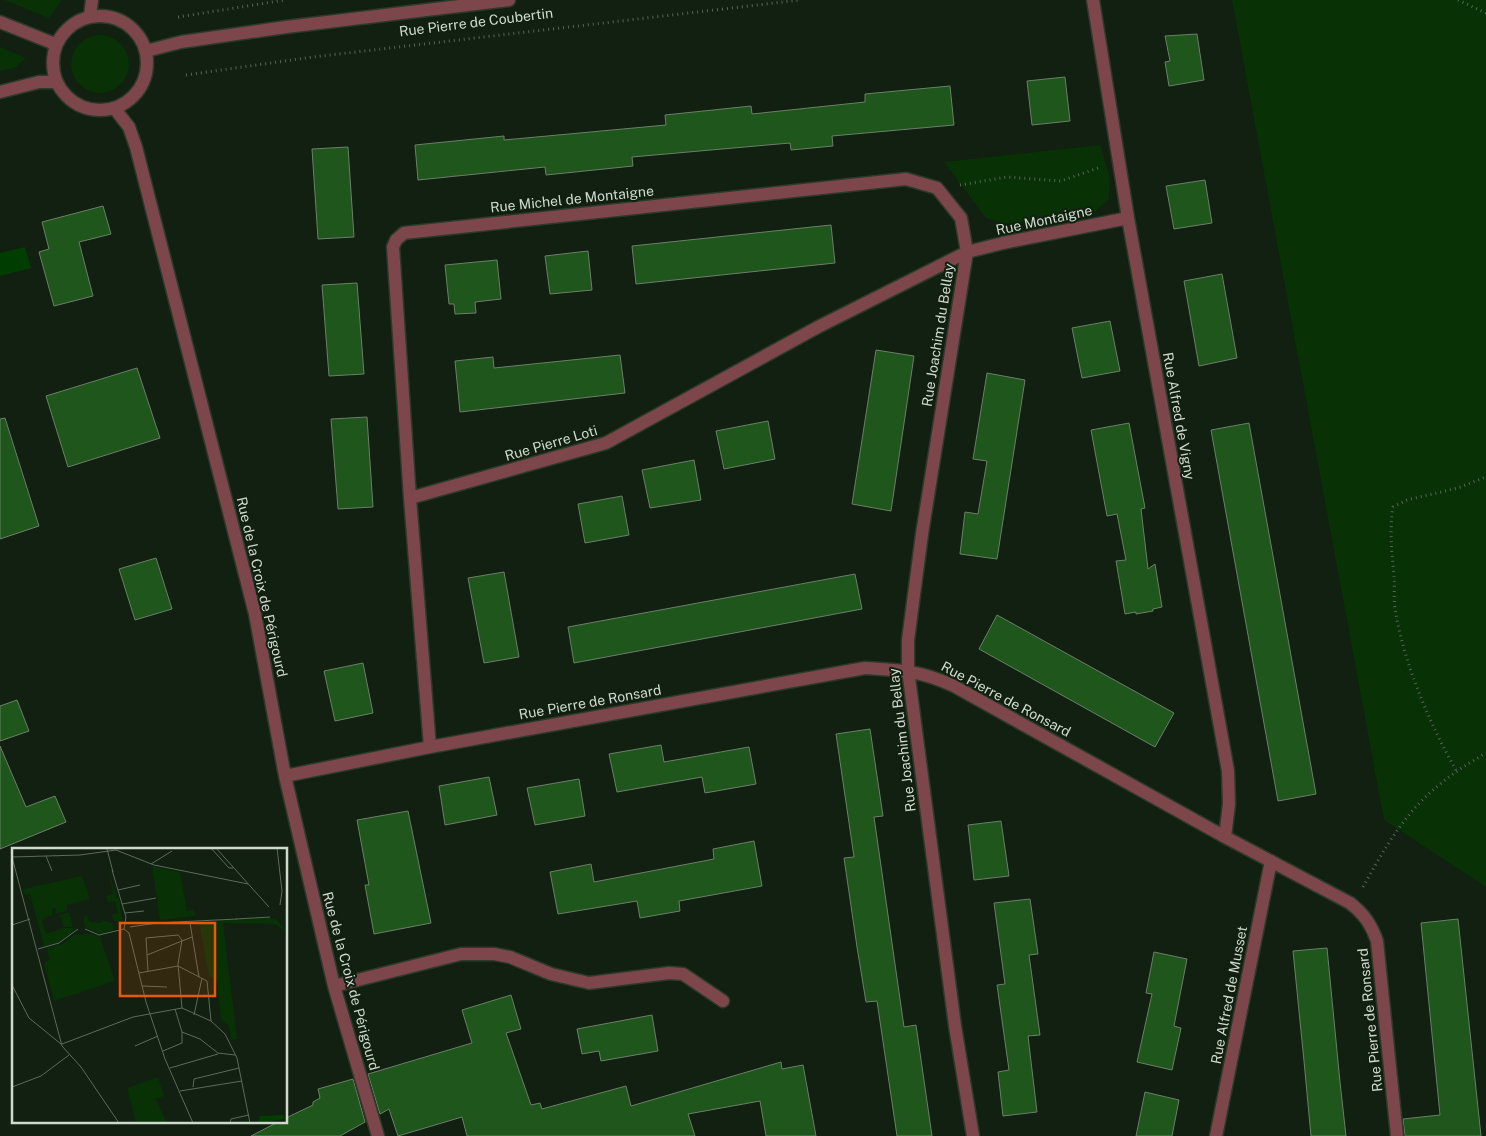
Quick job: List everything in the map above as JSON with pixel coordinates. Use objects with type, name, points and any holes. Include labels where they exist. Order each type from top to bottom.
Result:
[{"type":"street","points":[[90,16],[92,0]]},
{"type":"street","name":"Rue Pierre de Coubertin","points":[[146,51],[181,42],[278,28],[509,0]]},
{"type":"street","name":"Rue Alfred de Vigny","points":[[1093,0],[1128,218],[1228,771],[1229,804],[1226,837]]},
{"type":"street","points":[[90,16],[109,16],[126,23],[139,36],[146,51],[145,78],[139,90],[128,101],[114,109],[97,111],[80,107],[66,97],[55,82],[52,63],[55,44],[64,31],[76,21],[90,16]]},
{"type":"street","points":[[0,22],[55,44]]},
{"type":"street","points":[[0,92],[39,82],[55,82]]},
{"type":"street","name":"Rue de la Croix de Périgourd","points":[[114,109],[130,127],[136,147],[218,465],[256,614],[285,776],[334,986],[378,1136]]},
{"type":"street","name":"Rue Michel de Montaigne","points":[[410,498],[393,248],[396,240],[404,233],[906,179],[937,188]]},
{"type":"street","points":[[937,188],[961,218],[967,252]]},
{"type":"street","name":"Rue Montaigne","points":[[967,252],[1128,218]]},
{"type":"street","name":"Rue Pierre Loti","points":[[410,498],[606,443],[818,327],[967,252]]},
{"type":"street","name":"Rue Joachim du Bellay","points":[[967,252],[922,534],[908,640],[908,670],[954,1017],[973,1136]]},
{"type":"street","points":[[410,498],[430,746]]},
{"type":"street","name":"Rue Pierre de Ronsard","points":[[285,776],[430,746],[865,668],[908,670],[929,675],[954,686],[1226,837],[1350,903],[1362,913],[1372,926],[1377,941],[1397,1136]]},
{"type":"street","name":"Rue Alfred de Musset","points":[[1216,1136],[1271,861]]},
{"type":"street","points":[[334,986],[461,954],[478,953],[510,957],[551,974],[589,983],[668,973],[683,974],[723,1001]]},
{"type":"path","points":[[178,17],[285,0]]},
{"type":"path","name":"Rue Pierre de Coubertin","points":[[186,75],[313,57],[800,0]]},
{"type":"path","points":[[1458,0],[1486,13]]},
{"type":"path","points":[[937,188],[1007,177],[1062,181],[1119,161]]},
{"type":"path","points":[[1456,770],[1440,742],[1427,712],[1402,640],[1395,612],[1390,529],[1393,507],[1407,500],[1458,488],[1486,477]]},
{"type":"path","points":[[1350,903],[1361,890],[1388,842],[1410,812],[1431,790],[1456,770],[1486,753]]},
{"type":"shaded area","points":[[4,0],[62,0],[49,18]]},
{"type":"shaded area","points":[[1232,0],[1486,0],[1486,887],[1384,820]]},
{"type":"shaded area","points":[[94,35],[106,35],[121,43],[129,58],[129,70],[121,85],[106,93],[94,93],[79,85],[71,70],[71,58],[79,43]]},
{"type":"shaded area","points":[[0,47],[26,58],[14,68],[0,71]]},
{"type":"shaded area","points":[[1100,145],[1110,178],[1109,199],[1095,212],[1008,224],[986,218],[944,162]]},
{"type":"shaded area","points":[[25,247],[31,268],[0,276],[0,253]]},
{"type":"building","points":[[1197,34],[1204,80],[1169,86],[1165,62],[1170,61],[1165,36]]},
{"type":"building","points":[[1065,77],[1070,121],[1032,125],[1027,81]]},
{"type":"building","points":[[950,86],[954,125],[832,136],[833,146],[791,150],[790,143],[632,157],[633,166],[546,175],[545,167],[418,180],[415,145],[504,136],[504,140],[666,125],[665,115],[751,106],[752,114],[865,102],[865,94]]},
{"type":"building","points":[[348,147],[354,237],[318,239],[312,149]]},
{"type":"building","points":[[1205,180],[1212,223],[1174,229],[1166,186]]},
{"type":"building","points":[[103,206],[111,234],[79,242],[93,296],[54,306],[39,252],[49,249],[42,222]]},
{"type":"building","points":[[831,225],[835,263],[636,284],[632,246]]},
{"type":"building","points":[[588,251],[592,290],[550,294],[545,256]]},
{"type":"building","points":[[497,260],[501,299],[475,302],[476,313],[455,314],[454,304],[449,304],[445,265]]},
{"type":"building","points":[[1222,274],[1237,358],[1199,366],[1184,281]]},
{"type":"building","points":[[357,283],[364,374],[329,376],[322,285]]},
{"type":"building","points":[[1110,321],[1120,371],[1082,378],[1072,328]]},
{"type":"building","points":[[876,350],[914,356],[891,511],[852,504]]},
{"type":"building","points":[[620,355],[625,393],[460,412],[455,361],[493,357],[494,368]]},
{"type":"building","points":[[137,368],[160,438],[68,467],[46,396]]},
{"type":"building","points":[[987,373],[1025,380],[997,559],[960,554],[965,512],[978,514],[987,461],[973,459]]},
{"type":"building","points":[[367,417],[373,507],[338,509],[331,419]]},
{"type":"building","points":[[5,418],[39,526],[0,539],[0,419]]},
{"type":"building","points":[[768,421],[775,459],[724,469],[716,431]]},
{"type":"building","points":[[1129,423],[1145,508],[1141,509],[1148,569],[1155,564],[1162,607],[1153,609],[1153,611],[1136,614],[1136,612],[1125,614],[1116,561],[1126,560],[1117,514],[1107,516],[1091,430]]},
{"type":"building","points":[[1249,423],[1316,794],[1278,801],[1211,430]]},
{"type":"building","points":[[694,460],[701,500],[650,508],[642,470]]},
{"type":"building","points":[[622,496],[629,535],[585,543],[578,504]]},
{"type":"building","points":[[156,558],[172,609],[135,620],[119,569]]},
{"type":"building","points":[[504,572],[519,657],[484,663],[468,578]]},
{"type":"building","points":[[855,574],[862,609],[574,663],[568,627]]},
{"type":"building","points":[[997,615],[1174,713],[1155,747],[979,649]]},
{"type":"building","points":[[363,663],[373,713],[335,721],[324,671]]},
{"type":"building","points":[[17,700],[29,731],[0,741],[0,706]]},
{"type":"building","points":[[870,729],[883,816],[874,817],[904,1027],[916,1025],[932,1136],[897,1136],[877,1001],[866,1002],[857,947],[844,858],[854,857],[836,734]]},
{"type":"building","points":[[661,745],[664,762],[749,747],[756,784],[705,793],[702,777],[617,792],[609,754]]},
{"type":"building","points":[[0,746],[26,807],[55,796],[66,822],[0,849]]},
{"type":"building","points":[[489,777],[497,815],[445,825],[439,786]]},
{"type":"building","points":[[579,779],[585,816],[535,825],[527,788]]},
{"type":"building","points":[[408,811],[431,923],[374,934],[365,885],[369,885],[357,820]]},
{"type":"building","points":[[1001,821],[1009,876],[974,880],[968,825]]},
{"type":"building","points":[[754,841],[762,886],[679,901],[680,911],[640,918],[637,901],[558,914],[550,872],[591,864],[594,882],[714,859],[713,849]]},
{"type":"building","points":[[1030,899],[1038,954],[1029,955],[1040,1035],[1028,1036],[1037,1112],[1003,1116],[998,1072],[1009,1070],[997,985],[1005,984],[994,903]]},
{"type":"building","points":[[1458,919],[1481,1136],[1405,1136],[1403,1119],[1440,1115],[1421,923]]},
{"type":"building","points":[[1327,948],[1346,1136],[1311,1136],[1293,951]]},
{"type":"building","points":[[1154,952],[1187,959],[1174,1026],[1181,1028],[1172,1070],[1137,1062],[1152,994],[1146,993]]},
{"type":"building","points":[[511,995],[521,1029],[506,1033],[531,1105],[540,1103],[542,1109],[626,1086],[631,1106],[781,1062],[782,1069],[803,1065],[816,1136],[766,1136],[760,1101],[688,1114],[695,1136],[467,1136],[462,1117],[398,1136],[389,1109],[380,1114],[368,1074],[472,1043],[462,1010]]},
{"type":"building","points":[[652,1015],[658,1051],[601,1061],[599,1051],[582,1054],[577,1029]]},
{"type":"building","points":[[353,1079],[365,1122],[340,1136],[251,1136],[274,1124],[288,1124],[288,1117],[313,1105],[313,1102],[320,1098],[318,1089]]},
{"type":"building","points":[[1145,1092],[1179,1100],[1172,1136],[1136,1136]]}]
